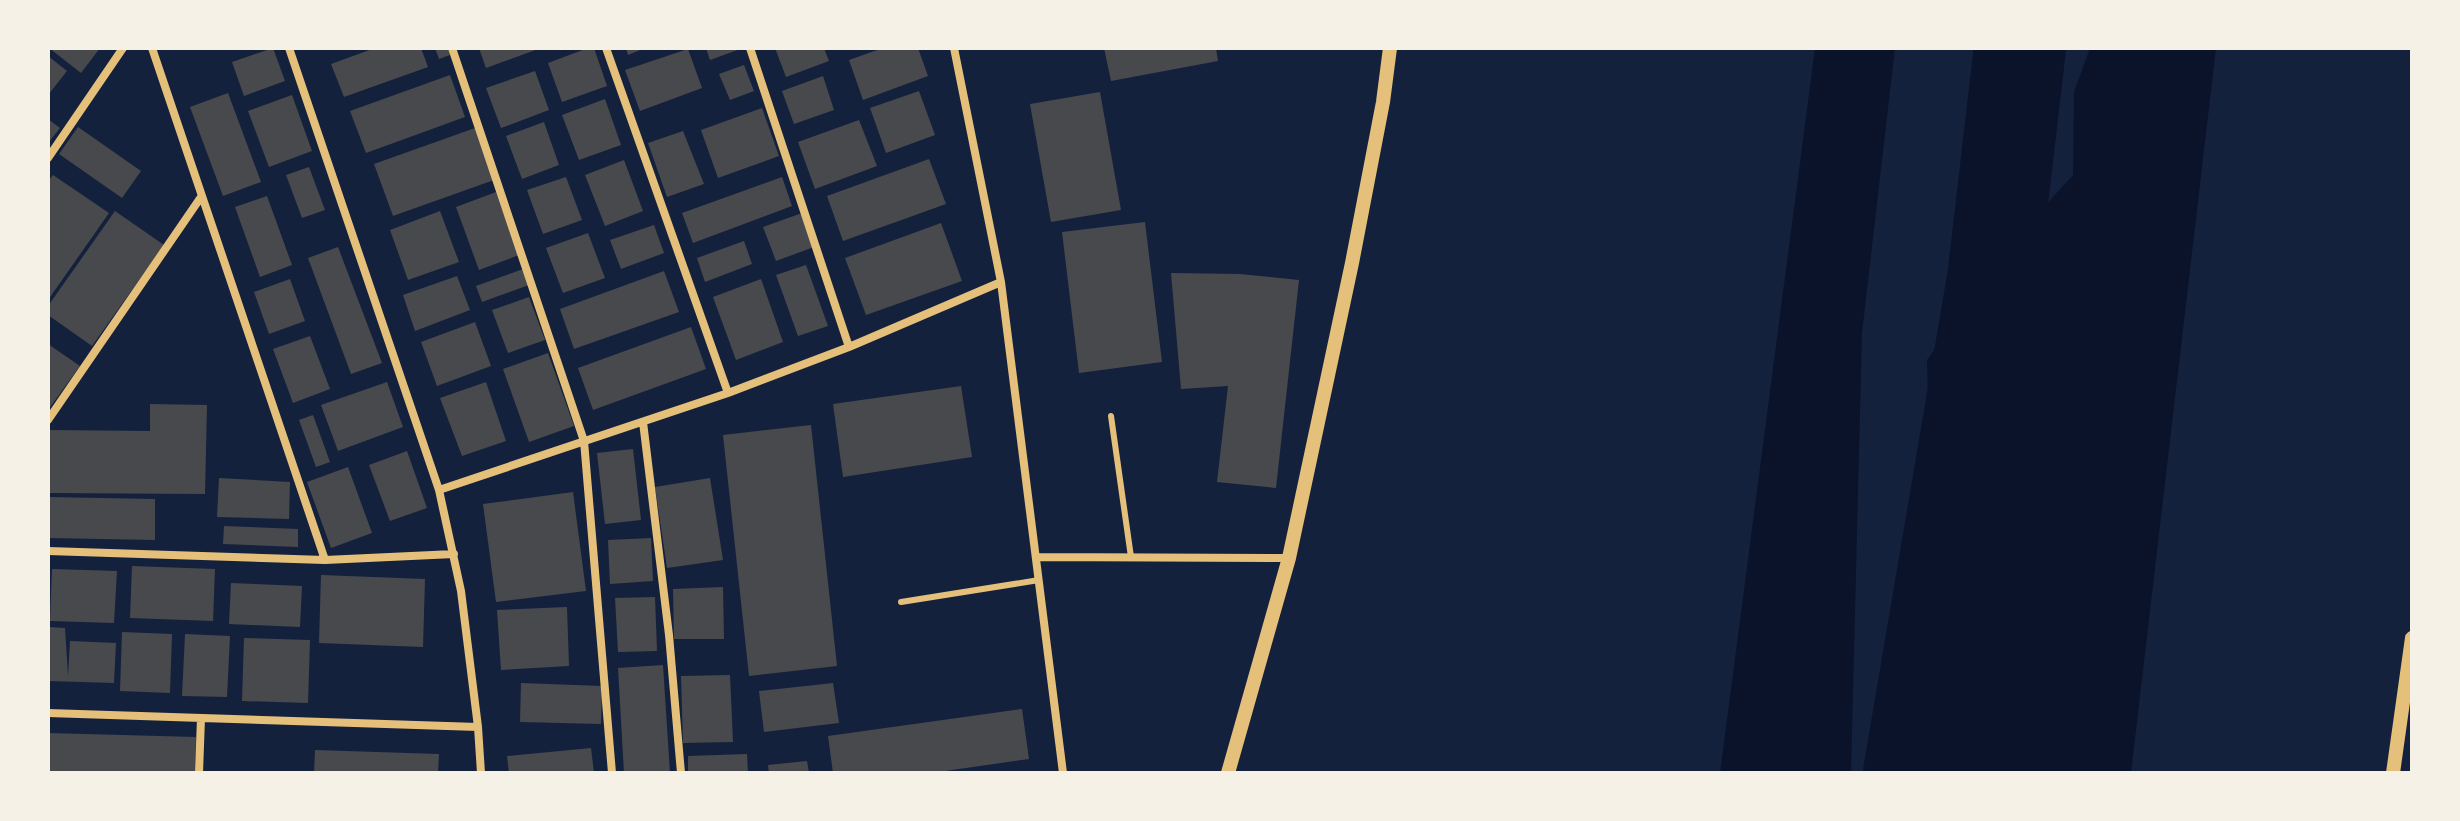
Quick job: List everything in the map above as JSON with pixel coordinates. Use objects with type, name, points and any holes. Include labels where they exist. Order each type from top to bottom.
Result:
[{"type":"street","points":[[48,158],[123,48]]},
{"type":"street","points":[[152,48],[325,560]]},
{"type":"street","points":[[289,48],[439,490],[461,591],[481,773]]},
{"type":"street","points":[[452,48],[584,441],[612,773]]},
{"type":"street","points":[[606,48],[728,393]]},
{"type":"street","points":[[750,48],[849,347]]},
{"type":"street","points":[[954,48],[1001,282],[1063,773]]},
{"type":"street","points":[[1228,773],[1289,558],[1352,263],[1383,102],[1390,48]]},
{"type":"street","points":[[48,420],[201,197]]},
{"type":"street","points":[[439,490],[728,393],[849,347],[1001,282]]},
{"type":"street","points":[[643,422],[669,635],[681,773]]},
{"type":"street","points":[[48,551],[325,560],[454,554]]},
{"type":"street","points":[[1036,557],[1289,558]]},
{"type":"street","points":[[2393,773],[2412,638]]},
{"type":"street","points":[[48,713],[478,727]]},
{"type":"street","points":[[199,773],[201,718]]},
{"type":"lane","points":[[1111,416],[1131,557]]},
{"type":"lane","points":[[901,602],[1039,580]]},
{"type":"water","points":[[1815,48],[1895,48],[1862,333],[1851,773],[1720,773]]},
{"type":"water","points":[[2090,48],[2216,48],[2131,773],[1892,773],[1897,739],[1949,654],[1955,606],[1929,448],[1927,360],[2013,241],[2073,175],[2074,92]]},
{"type":"building","points":[[49,48],[100,48],[81,73]]},
{"type":"building","points":[[273,48],[285,81],[244,96],[232,62]]},
{"type":"building","points":[[375,48],[421,48],[428,67],[344,97],[331,64]]},
{"type":"building","points":[[435,48],[448,48],[450,55],[439,59]]},
{"type":"building","points":[[479,48],[541,48],[486,68]]},
{"type":"building","points":[[594,48],[607,86],[562,102],[548,63]]},
{"type":"building","points":[[626,48],[645,48],[628,55]]},
{"type":"building","points":[[706,48],[743,48],[710,60]]},
{"type":"building","points":[[775,48],[824,48],[829,61],[786,77]]},
{"type":"building","points":[[883,48],[918,48],[928,76],[863,100],[849,60]]},
{"type":"building","points":[[1104,48],[1216,48],[1218,61],[1111,81]]},
{"type":"building","points":[[688,49],[702,88],[640,111],[625,70]]},
{"type":"building","points":[[48,56],[67,71],[48,95]]},
{"type":"building","points":[[744,65],[754,91],[730,100],[719,74]]},
{"type":"building","points":[[535,71],[549,110],[501,128],[486,88]]},
{"type":"building","points":[[450,75],[465,117],[366,153],[350,111]]},
{"type":"building","points":[[823,76],[834,110],[794,124],[782,91]]},
{"type":"building","points":[[919,91],[935,135],[886,153],[870,108]]},
{"type":"building","points":[[1100,92],[1121,210],[1051,222],[1030,104]]},
{"type":"building","points":[[228,93],[261,182],[223,196],[190,107]]},
{"type":"building","points":[[292,95],[312,151],[269,167],[248,111]]},
{"type":"building","points":[[605,99],[621,145],[579,160],[562,115]]},
{"type":"building","points":[[762,108],[779,156],[718,178],[701,130]]},
{"type":"building","points":[[48,119],[60,128],[48,143]]},
{"type":"building","points":[[859,120],[877,166],[815,189],[798,142]]},
{"type":"building","points":[[544,122],[559,165],[522,179],[506,136]]},
{"type":"building","points":[[78,127],[141,171],[122,198],[59,154]]},
{"type":"building","points":[[475,128],[494,180],[393,216],[374,164]]},
{"type":"building","points":[[683,131],[704,184],[667,197],[648,143]]},
{"type":"building","points":[[929,159],[946,204],[843,241],[827,196]]},
{"type":"building","points":[[624,160],[643,211],[605,226],[585,175]]},
{"type":"building","points":[[309,167],[325,210],[302,218],[286,175]]},
{"type":"building","points":[[53,175],[109,213],[48,300],[48,181]]},
{"type":"building","points":[[566,177],[582,220],[543,234],[527,190]]},
{"type":"building","points":[[782,177],[792,206],[693,243],[682,213]]},
{"type":"building","points":[[496,192],[519,255],[479,270],[456,207]]},
{"type":"building","points":[[267,196],[292,265],[260,277],[235,207]]},
{"type":"building","points":[[115,211],[164,245],[92,346],[48,315],[48,306]]},
{"type":"building","points":[[440,211],[459,262],[408,280],[390,230]]},
{"type":"building","points":[[802,213],[814,247],[776,261],[763,227]]},
{"type":"building","points":[[1145,222],[1162,362],[1079,373],[1062,232]]},
{"type":"building","points":[[941,223],[962,281],[866,315],[845,258]]},
{"type":"building","points":[[654,225],[664,253],[621,269],[610,240]]},
{"type":"building","points":[[588,233],[605,278],[563,293],[546,248]]},
{"type":"building","points":[[744,241],[752,264],[705,282],[697,258]]},
{"type":"building","points":[[338,247],[382,363],[351,374],[308,258]]},
{"type":"building","points":[[806,265],[828,326],[798,336],[776,275]]},
{"type":"building","points":[[523,269],[529,285],[482,302],[476,286]]},
{"type":"building","points":[[664,271],[679,312],[574,349],[560,309]]},
{"type":"building","points":[[1171,273],[1240,274],[1299,280],[1276,488],[1217,482],[1228,386],[1181,389]]},
{"type":"building","points":[[457,276],[470,310],[415,331],[403,295]]},
{"type":"building","points":[[290,279],[305,321],[269,334],[254,292]]},
{"type":"building","points":[[761,279],[783,342],[736,360],[713,297]]},
{"type":"building","points":[[529,297],[545,340],[508,353],[492,310]]},
{"type":"building","points":[[475,322],[491,366],[437,386],[421,342]]},
{"type":"building","points":[[691,327],[706,369],[593,410],[578,368]]},
{"type":"building","points":[[310,336],[330,389],[293,403],[273,349]]},
{"type":"building","points":[[48,344],[80,366],[48,410]]},
{"type":"building","points":[[548,353],[574,426],[529,442],[503,369]]},
{"type":"building","points":[[387,382],[403,427],[338,451],[321,405]]},
{"type":"building","points":[[486,382],[506,441],[462,456],[440,398]]},
{"type":"building","points":[[961,386],[972,457],[843,477],[833,404]]},
{"type":"building","points":[[150,404],[207,405],[205,494],[48,493],[48,430],[150,431]]},
{"type":"building","points":[[313,415],[330,462],[316,467],[299,420]]},
{"type":"building","points":[[811,425],[837,666],[749,676],[723,435]]},
{"type":"building","points":[[633,449],[641,520],[605,524],[597,453]]},
{"type":"building","points":[[407,451],[427,508],[390,521],[369,465]]},
{"type":"building","points":[[348,467],[372,533],[331,548],[307,482]]},
{"type":"building","points":[[219,478],[290,482],[289,519],[217,517]]},
{"type":"building","points":[[710,478],[723,560],[667,568],[655,487]]},
{"type":"building","points":[[573,492],[586,591],[496,602],[483,504]]},
{"type":"building","points":[[48,497],[155,499],[155,540],[48,538]]},
{"type":"building","points":[[224,526],[298,529],[298,547],[223,544]]},
{"type":"building","points":[[651,538],[653,581],[610,584],[608,540]]},
{"type":"building","points":[[132,566],[215,569],[213,621],[130,618]]},
{"type":"building","points":[[52,569],[117,571],[114,623],[50,621]]},
{"type":"building","points":[[321,575],[425,579],[423,647],[319,643]]},
{"type":"building","points":[[231,583],[302,586],[300,627],[229,624]]},
{"type":"building","points":[[723,587],[724,639],[674,639],[673,589]]},
{"type":"building","points":[[655,597],[657,651],[618,652],[615,598]]},
{"type":"building","points":[[567,607],[569,666],[501,670],[497,610]]},
{"type":"building","points":[[48,627],[65,628],[68,676],[70,641],[116,643],[114,683],[48,681]]},
{"type":"building","points":[[122,632],[172,634],[170,693],[120,691]]},
{"type":"building","points":[[185,634],[230,636],[227,697],[182,696]]},
{"type":"building","points":[[244,638],[310,640],[308,703],[242,701]]},
{"type":"building","points":[[663,665],[670,773],[624,773],[618,668]]},
{"type":"building","points":[[730,675],[733,742],[683,743],[681,676]]},
{"type":"building","points":[[521,683],[602,686],[601,724],[520,722]]},
{"type":"building","points":[[833,683],[839,723],[764,732],[759,691]]},
{"type":"building","points":[[1022,709],[1029,759],[931,773],[833,773],[828,736]]},
{"type":"building","points":[[48,733],[196,737],[195,773],[48,773]]},
{"type":"building","points":[[591,748],[594,773],[509,773],[507,756]]},
{"type":"building","points":[[315,750],[439,754],[438,773],[314,773]]},
{"type":"building","points":[[747,754],[748,773],[688,773],[688,756]]},
{"type":"building","points":[[807,761],[809,773],[769,773],[768,765]]},
{"type":"waterway","points":[[1909,773],[1993,279],[2020,48]]}]
